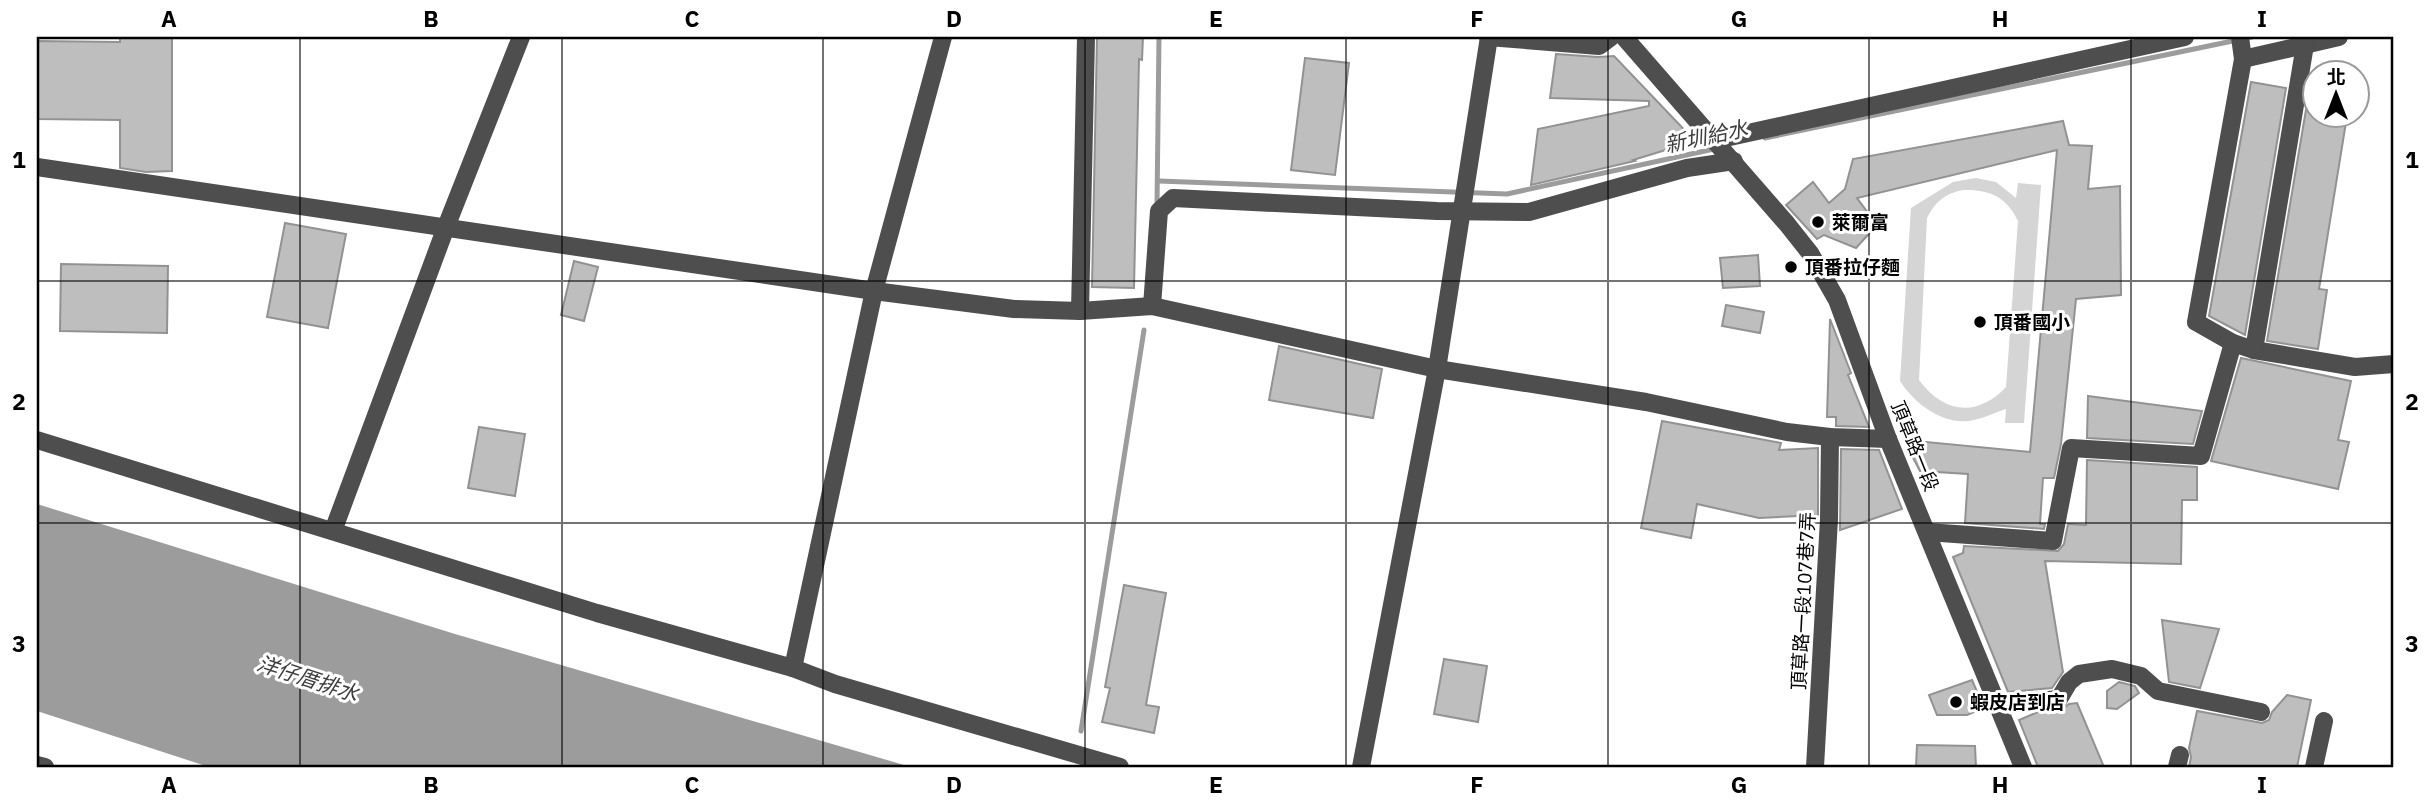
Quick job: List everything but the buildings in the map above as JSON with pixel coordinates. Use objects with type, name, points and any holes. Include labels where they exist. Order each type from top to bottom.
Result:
[{"type":"street","points":[[333,531],[446,226],[521,37]]},
{"type":"street","points":[[793,668],[874,291],[943,37]]},
{"type":"street","points":[[1080,311],[1086,37]]},
{"type":"street","points":[[1361,767],[1437,369],[1489,37],[1600,46],[1611,37]]},
{"type":"street","name":"頂草路一段","points":[[1624,37],[1734,161],[1810,253],[1825,276],[1837,300],[1888,439],[2023,767]]},
{"type":"street","points":[[1716,140],[2185,37]]},
{"type":"street","points":[[2240,37],[2243,59],[2196,322],[2233,343],[2254,349],[2355,367],[2394,364]]},
{"type":"street","points":[[2243,59],[2339,37]]},
{"type":"street","points":[[2254,349],[2305,45]]},
{"type":"street","points":[[1152,306],[1159,211],[1166,201],[1173,198],[1463,212],[1529,212],[1687,168],[1734,161]]},
{"type":"street","points":[[37,167],[874,291],[1014,309],[1080,311],[1152,306],[1437,369],[1646,402],[1787,432],[1830,438],[1888,439]]},
{"type":"street","points":[[1927,533],[2053,541],[2071,448],[2201,456],[2233,343]]},
{"type":"street","name":"頂草路一段107巷7弄","points":[[1815,767],[1829,519],[1830,438]]},
{"type":"street","points":[[37,440],[597,613],[793,668],[835,684],[1119,767]]},
{"type":"street","points":[[1996,705],[2059,699],[2069,682],[2079,674],[2112,669],[2141,676],[2158,691],[2260,712]]},
{"type":"street","points":[[2314,767],[2324,721]]},
{"type":"street","points":[[37,765],[46,767]]},
{"type":"shaded area","points":[[1976,178],[1996,182],[2016,198],[2018,183],[2041,185],[2024,423],[2005,423],[2006,409],[1969,421],[1948,419],[1921,404],[1900,381],[1911,208],[1953,182]],"holes":[[[1963,190],[1981,191],[1996,196],[2003,200],[2018,221],[2006,387],[1984,404],[1961,408],[1939,399],[1919,380],[1927,218],[1937,203],[1946,196]]]},
{"type":"water","name":"洋仔厝排水","points":[[37,504],[455,634],[911,767],[209,767],[37,711]]},
{"type":"waterway","points":[[1157,205],[1159,37]]},
{"type":"waterway","name":"新圳給水","points":[[1765,138],[2252,37]]},
{"type":"waterway","name":"新圳給水","points":[[1159,181],[1507,194],[1714,149]]},
{"type":"waterway","points":[[1081,731],[1144,330]]},
{"type":"place","name":"萊爾富","points":[[1818,222]]},
{"type":"place","name":"頂番拉仔麵","points":[[1791,267]]},
{"type":"place","name":"頂番國小","points":[[1980,322]]},
{"type":"place","name":"蝦皮店到店","points":[[1956,702]]}]
